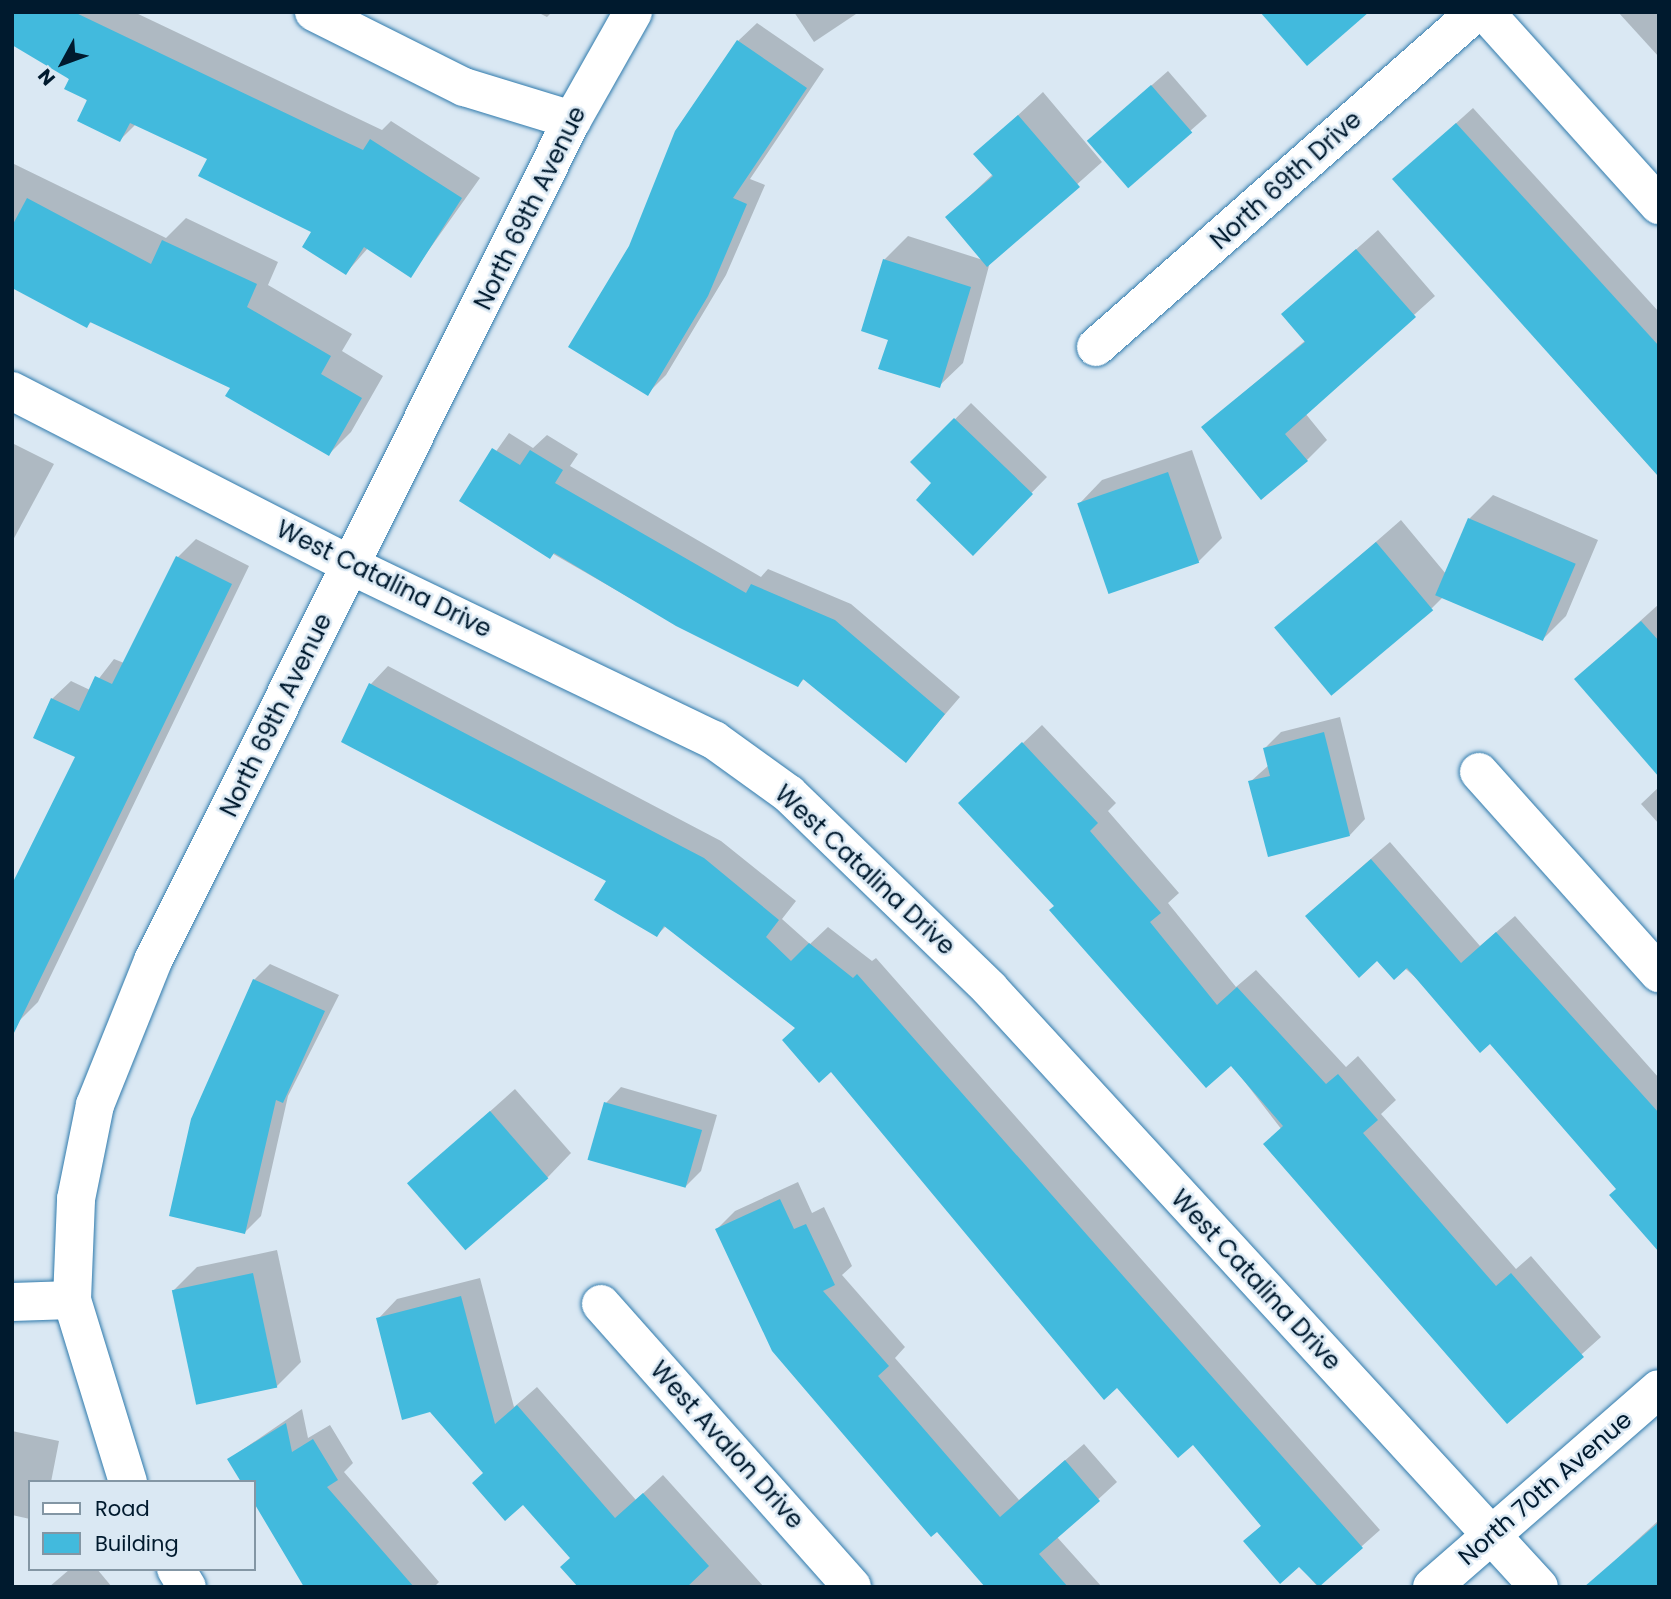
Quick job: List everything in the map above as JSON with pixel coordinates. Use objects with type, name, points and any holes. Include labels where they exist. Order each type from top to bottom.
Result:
[{"type":"street","points":[[314,12],[464,87],[572,120]]},
{"type":"street","name":"North 69th Avenue","points":[[122,1468],[72,1300],[75,1199],[95,1105],[119,1037],[350,565],[572,120],[633,12]]},
{"type":"street","name":"North 69th Drive","points":[[1096,347],[1476,12]]},
{"type":"street","points":[[1485,12],[1659,205]]},
{"type":"street","name":"West Catalina Drive","points":[[12,391],[350,565],[714,740],[789,794],[989,988],[1494,1534],[1539,1587]]},
{"type":"street","points":[[1479,772],[1659,973]]},
{"type":"street","points":[[12,1302],[72,1300]]},
{"type":"street","name":"West Avalon Drive","points":[[601,1304],[852,1587]]},
{"type":"street","name":"North 70th Avenue","points":[[1432,1587],[1659,1389]]},
{"type":"street","points":[[177,1571],[187,1587]]},
{"type":"building","points":[[12,12],[74,12],[363,150],[370,139],[462,198],[411,278],[364,247],[346,275],[302,247],[311,232],[198,176],[207,159],[130,123],[120,142],[77,121],[87,100],[64,89],[69,79],[12,45]]},
{"type":"building","points":[[1260,12],[1369,12],[1307,66]]},
{"type":"building","points":[[737,40],[807,88],[733,198],[747,204],[708,296],[648,396],[568,347],[629,246],[675,131]]},
{"type":"building","points":[[1151,85],[1192,133],[1128,188],[1087,141]]},
{"type":"building","points":[[1018,115],[1080,187],[987,267],[945,217],[993,176],[973,154]]},
{"type":"building","points":[[1456,123],[1659,346],[1659,477],[1392,179]]},
{"type":"building","points":[[27,198],[151,264],[162,240],[257,284],[247,307],[331,356],[321,374],[362,398],[329,456],[225,396],[230,388],[90,322],[87,328],[12,288],[12,226]]},
{"type":"building","points":[[1356,249],[1416,317],[1285,434],[1308,461],[1261,500],[1201,427],[1305,342],[1281,314]]},
{"type":"building","points":[[883,259],[971,287],[940,388],[878,369],[888,340],[861,331]]},
{"type":"building","points":[[954,418],[1033,494],[973,556],[916,500],[931,483],[910,462]]},
{"type":"building","points":[[492,448],[520,465],[530,450],[563,470],[555,483],[746,593],[751,584],[835,620],[945,714],[906,763],[803,679],[798,687],[676,626],[554,553],[550,559],[459,501]]},
{"type":"building","points":[[1168,472],[1199,563],[1108,594],[1077,503]]},
{"type":"building","points":[[1468,518],[1576,564],[1543,641],[1435,595]]},
{"type":"building","points":[[1376,542],[1433,610],[1331,696],[1274,627]]},
{"type":"building","points":[[176,556],[232,584],[12,1037],[12,884],[75,757],[33,738],[51,698],[79,711],[95,676],[112,684]]},
{"type":"building","points":[[1641,621],[1659,641],[1659,777],[1574,679]]},
{"type":"building","points":[[369,683],[704,858],[779,920],[766,937],[791,961],[809,943],[853,978],[857,974],[1363,1548],[1319,1587],[1299,1567],[1280,1584],[1243,1541],[1261,1526],[1193,1445],[1178,1458],[1117,1388],[1104,1400],[831,1072],[819,1083],[782,1040],[795,1028],[664,926],[657,937],[594,900],[606,881],[341,742]]},
{"type":"building","points":[[1324,732],[1350,836],[1268,857],[1248,781],[1270,776],[1263,748]]},
{"type":"building","points":[[1022,742],[1098,823],[1090,831],[1161,913],[1150,922],[1217,1005],[1237,987],[1326,1084],[1338,1074],[1378,1120],[1363,1133],[1496,1286],[1511,1273],[1584,1357],[1507,1424],[1263,1144],[1283,1126],[1231,1066],[1206,1088],[1049,910],[1054,906],[958,803]]},
{"type":"building","points":[[1371,859],[1461,963],[1496,932],[1659,1113],[1659,1252],[1609,1195],[1616,1189],[1490,1044],[1480,1053],[1407,968],[1394,980],[1377,961],[1359,978],[1305,916]]},
{"type":"building","points":[[253,979],[325,1011],[283,1103],[276,1100],[245,1234],[169,1216],[191,1119]]},
{"type":"building","points":[[604,1102],[702,1130],[686,1188],[587,1160]]},
{"type":"building","points":[[490,1111],[548,1178],[465,1250],[407,1183]]},
{"type":"building","points":[[780,1199],[794,1229],[806,1224],[835,1285],[823,1291],[889,1366],[878,1376],[1000,1517],[1065,1460],[1100,1501],[1039,1554],[1068,1587],[985,1587],[937,1532],[931,1537],[772,1351],[715,1229]]},
{"type":"building","points":[[253,1273],[277,1387],[196,1405],[172,1290]]},
{"type":"building","points":[[461,1296],[495,1424],[517,1405],[615,1518],[643,1493],[709,1566],[687,1587],[578,1587],[560,1567],[570,1558],[523,1505],[505,1521],[472,1483],[483,1473],[430,1412],[402,1420],[376,1318]]},
{"type":"building","points":[[286,1423],[292,1452],[313,1439],[338,1480],[327,1487],[414,1587],[304,1587],[256,1506],[256,1480],[240,1480],[227,1459]]},
{"type":"building","points":[[1659,1522],[1659,1587],[1584,1587]]}]
